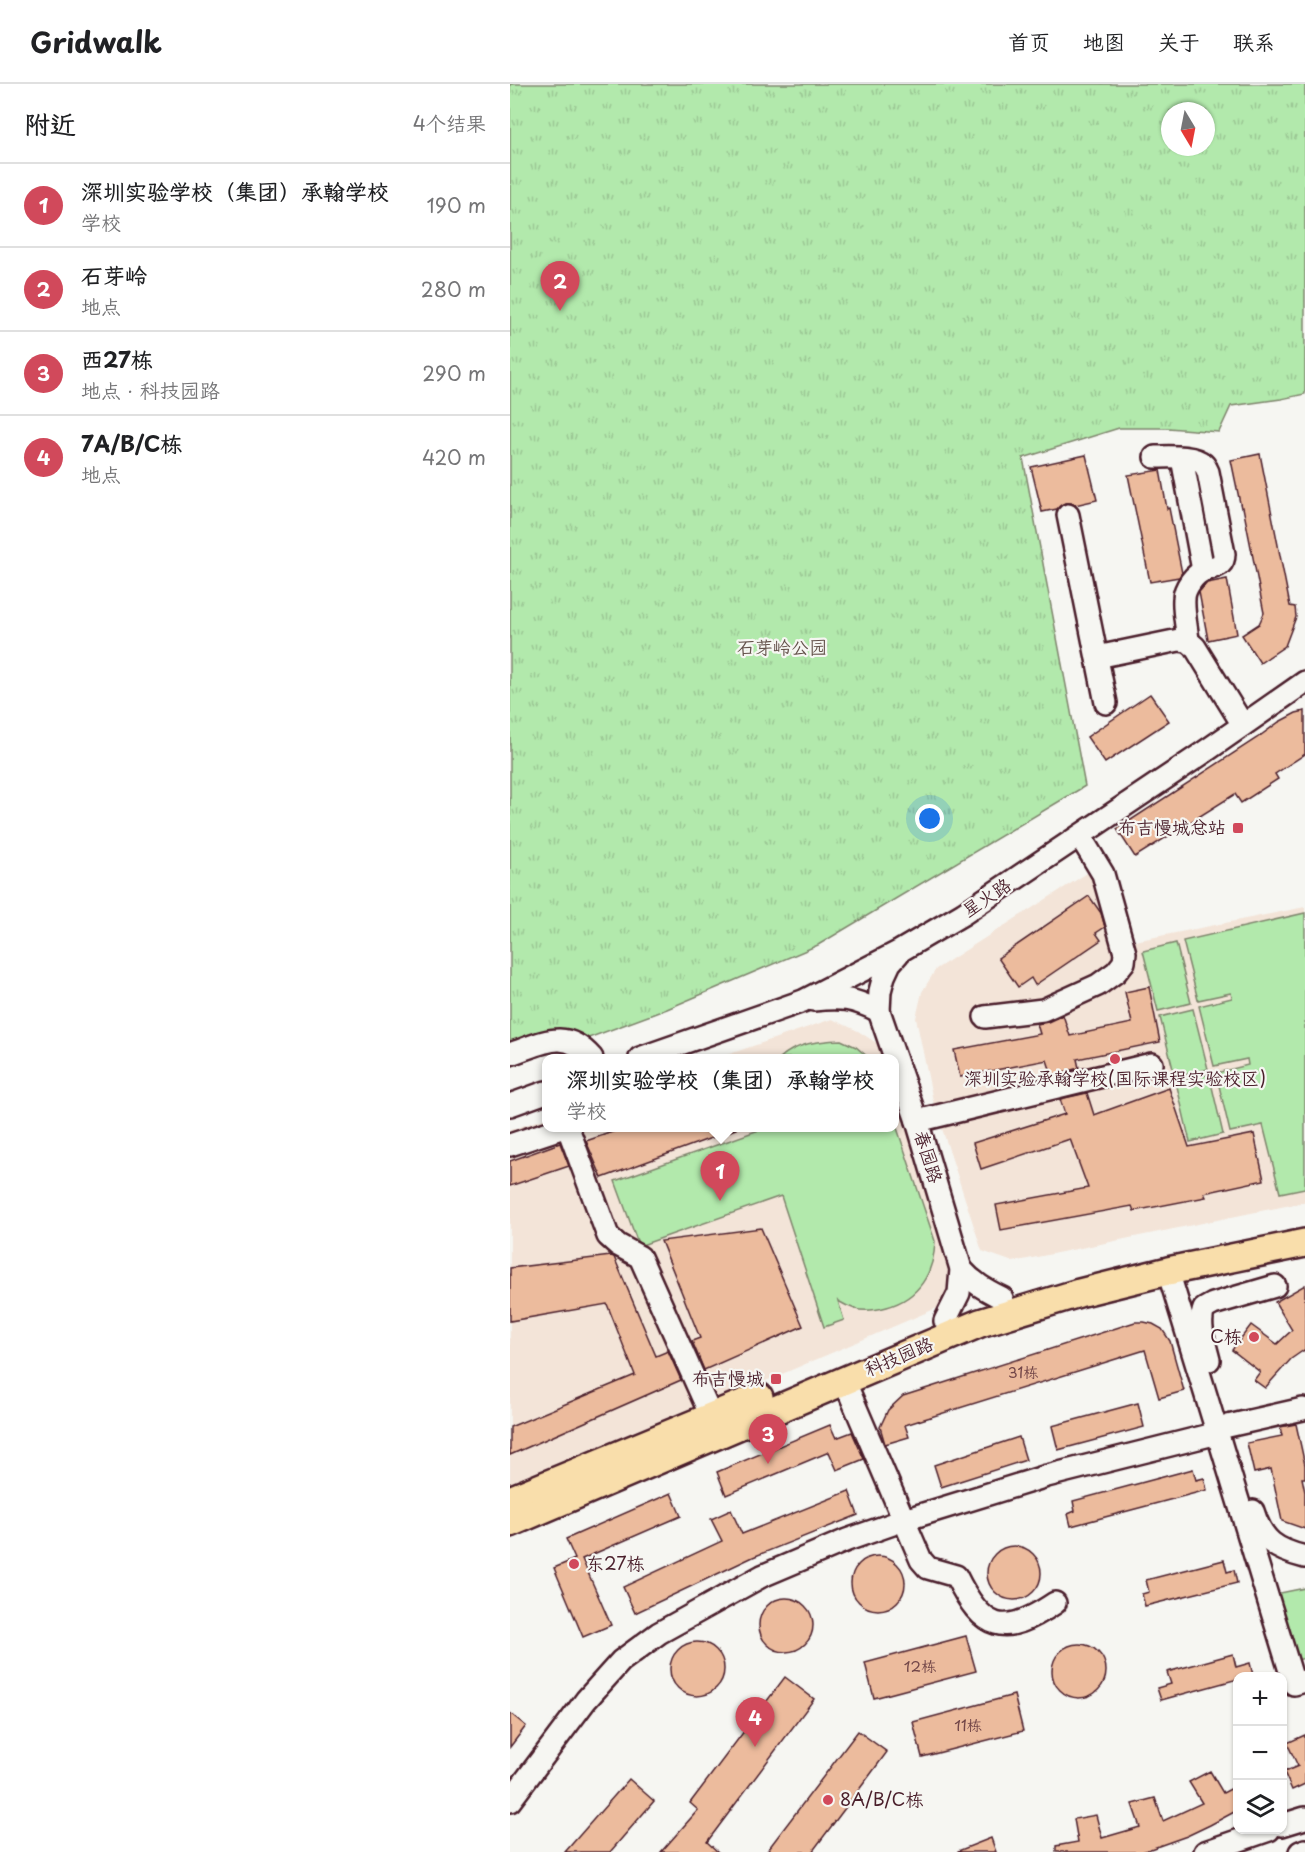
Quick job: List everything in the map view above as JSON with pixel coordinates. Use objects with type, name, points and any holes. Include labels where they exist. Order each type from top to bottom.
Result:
[{"type":"main road","name":"科技园路","points":[[510,1500],[1002,1298],[1164,1256],[1305,1226]]},
{"type":"main road","name":"科技园路","points":[[510,1523],[980,1323],[1078,1293],[1168,1271],[1305,1243]]},
{"type":"street","points":[[1155,457],[1198,460],[1204,464],[1208,472],[1224,554],[1221,564],[1216,568],[1203,570],[1195,576],[1186,590],[1184,598],[1188,641]]},
{"type":"street","points":[[1068,515],[1106,703]]},
{"type":"street","points":[[1096,657],[1179,640],[1188,641],[1195,647],[1243,725]]},
{"type":"street","name":"星火路","points":[[654,1054],[803,1001],[900,951],[963,914],[1305,682]]},
{"type":"street","points":[[985,1017],[1043,1010],[1098,985],[1116,972],[1124,962],[1125,953],[1103,874],[1080,836]]},
{"type":"street","name":"春园路","points":[[894,1054],[879,1011],[880,991],[890,963],[900,951]]},
{"type":"street","points":[[803,1001],[839,998],[853,1000],[879,1011]]},
{"type":"street","points":[[510,1054],[551,1040],[564,1039],[580,1047],[587,1054]]},
{"type":"street","points":[[917,1121],[1152,1064]]},
{"type":"street","name":"春园路","points":[[899,1069],[962,1269],[959,1293],[945,1321]]},
{"type":"street","points":[[510,1105],[542,1093]]},
{"type":"street","points":[[510,1145],[549,1132]]},
{"type":"street","points":[[569,1132],[608,1236],[618,1245],[640,1257],[711,1416]]},
{"type":"street","points":[[962,1269],[979,1286],[1002,1298]]},
{"type":"street","points":[[1168,1271],[1261,1532],[1285,1552],[1305,1557]]},
{"type":"street","points":[[1275,1286],[1213,1304],[1204,1309],[1201,1316],[1223,1430],[1294,1684],[1305,1681]]},
{"type":"street","points":[[844,1380],[921,1560],[927,1568],[956,1576],[976,1611],[997,1624],[1009,1624],[1034,1617],[1054,1603]]},
{"type":"street","points":[[510,1801],[586,1700],[621,1661],[713,1602],[762,1576],[848,1540],[904,1520],[1047,1476],[1304,1409]]},
{"type":"street","points":[[1287,1823],[1305,1818]]},
{"type":"street","points":[[1204,1852],[1257,1834]]},
{"type":"street","points":[[1300,1852],[1305,1850]]},
{"type":"shaded area","name":"深圳实验承翰学校(国际课程实验校区)","points":[[1103,863],[1130,942],[1305,907],[1305,1202],[1013,1262],[982,1251],[933,1101],[916,1018],[922,992],[936,969]]},
{"type":"shaded area","points":[[832,1019],[858,1031],[881,1046],[884,1054],[730,1054]]},
{"type":"shaded area","points":[[899,1103],[952,1272],[949,1290],[937,1308],[510,1490],[510,1130],[542,1119],[542,1132],[899,1132]]},
{"type":"green space","name":"石芽岭公园","points":[[510,84],[1305,84],[1305,394],[1231,406],[1219,432],[1168,428],[1119,428],[1023,458],[1085,786],[818,945],[667,1009],[510,1067]]},
{"type":"green space","points":[[1305,913],[1305,1188],[1280,1193],[1263,1125],[1230,1132],[1216,1073],[1248,1065],[1247,1059],[1214,1066],[1199,1006],[1232,998],[1231,993],[1198,1000],[1183,941]]},
{"type":"green space","points":[[1176,943],[1191,1003],[1158,1011],[1143,951]]},
{"type":"green space","points":[[1193,1009],[1208,1069],[1175,1077],[1160,1017]]},
{"type":"green space","points":[[841,1040],[864,1054],[786,1054],[793,1049],[824,1041]]},
{"type":"green space","points":[[1209,1074],[1223,1134],[1190,1142],[1176,1082]]},
{"type":"green space","points":[[753,1132],[898,1132],[935,1241],[932,1264],[923,1283],[916,1291],[898,1303],[867,1310],[855,1309],[838,1301],[844,1320],[824,1327],[781,1196],[639,1246],[615,1181]]},
{"type":"green space","points":[[1305,1588],[1305,1658],[1289,1662],[1275,1594]]},
{"type":"building","points":[[1260,454],[1290,606],[1295,607],[1296,617],[1285,646],[1260,663],[1242,635],[1259,624],[1264,613],[1243,507],[1241,508],[1231,460]]},
{"type":"building","points":[[1086,455],[1097,500],[1075,505],[1065,503],[1057,509],[1042,512],[1031,467]]},
{"type":"building","points":[[1160,470],[1182,573],[1179,577],[1150,582],[1128,475]]},
{"type":"building","points":[[1227,579],[1237,634],[1208,640],[1199,592],[1207,583]]},
{"type":"building","points":[[1150,694],[1169,721],[1105,763],[1087,737]]},
{"type":"building","points":[[1305,711],[1305,754],[1275,774],[1278,779],[1241,803],[1235,794],[1135,857],[1117,829],[1279,722]]},
{"type":"building","points":[[1089,896],[1101,913],[1105,927],[1096,933],[1101,940],[1035,985],[1031,978],[1018,987],[998,958]]},
{"type":"building","points":[[1149,987],[1160,1042],[1077,1059],[1079,1068],[1052,1075],[1047,1060],[960,1077],[954,1050],[1040,1034],[1037,1024],[1063,1015],[1070,1036],[1132,1023],[1125,992]]},
{"type":"building","points":[[1169,1088],[1189,1147],[1254,1134],[1264,1180],[1204,1193],[1206,1197],[1134,1211],[1132,1206],[1001,1230],[996,1205],[1088,1188],[1070,1139],[981,1169],[973,1143],[1065,1114],[1060,1099],[1087,1093],[1094,1115]]},
{"type":"building","points":[[612,1132],[728,1132],[602,1178],[586,1141]]},
{"type":"building","points":[[560,1143],[569,1166],[510,1186],[510,1161]]},
{"type":"building","points":[[761,1228],[803,1326],[704,1370],[692,1341],[700,1338],[661,1241]]},
{"type":"building","points":[[614,1257],[656,1356],[668,1351],[681,1380],[510,1455],[510,1427],[635,1375],[607,1304],[510,1321],[510,1268]]},
{"type":"building","name":"C栋","points":[[1305,1285],[1305,1352],[1304,1350],[1291,1359],[1265,1388],[1254,1380],[1260,1372],[1232,1350],[1251,1325],[1277,1344],[1292,1330],[1275,1302]]},
{"type":"building","points":[[1135,1322],[1153,1324],[1162,1329],[1170,1341],[1184,1391],[1159,1398],[1145,1350],[905,1425],[909,1437],[885,1444],[880,1427],[888,1410],[903,1396]]},
{"type":"building","points":[[1138,1403],[1144,1427],[1058,1450],[1052,1426]]},
{"type":"building","points":[[1296,1424],[1305,1465],[1305,1478],[1302,1478],[1305,1492],[1305,1529],[1282,1521],[1271,1469],[1254,1473],[1247,1443],[1282,1436],[1280,1427]]},
{"type":"building","points":[[830,1425],[836,1438],[852,1432],[864,1459],[837,1470],[829,1452],[726,1495],[717,1472]]},
{"type":"building","points":[[1019,1437],[1026,1460],[941,1487],[934,1465]]},
{"type":"building","points":[[1193,1469],[1196,1480],[1204,1478],[1207,1490],[1071,1526],[1068,1514],[1075,1511],[1073,1501]]},
{"type":"building","points":[[849,1491],[858,1515],[753,1557],[635,1613],[623,1587],[722,1541],[711,1519],[731,1510],[742,1534]]},
{"type":"building","name":"东27栋","points":[[671,1493],[681,1516],[582,1559],[611,1625],[583,1637],[554,1568],[575,1559],[566,1539]]},
{"type":"building","points":[[1009,1546],[1019,1546],[1029,1550],[1037,1558],[1041,1573],[1037,1588],[1029,1596],[1019,1600],[1009,1600],[999,1596],[991,1588],[987,1578],[987,1568],[991,1558],[999,1550]]},
{"type":"building","points":[[873,1556],[883,1556],[893,1560],[901,1568],[905,1583],[901,1598],[893,1606],[883,1610],[873,1610],[863,1606],[855,1598],[851,1588],[851,1578],[855,1568],[863,1560]]},
{"type":"building","points":[[1224,1560],[1227,1572],[1234,1570],[1237,1583],[1145,1606],[1142,1594],[1149,1592],[1146,1580]]},
{"type":"building","points":[[781,1598],[791,1598],[801,1602],[809,1610],[813,1625],[809,1640],[801,1648],[791,1652],[781,1652],[771,1648],[763,1640],[759,1630],[759,1620],[763,1610],[771,1602]]},
{"type":"building","points":[[966,1636],[976,1671],[874,1698],[865,1663]]},
{"type":"building","points":[[692,1642],[702,1642],[712,1646],[720,1654],[724,1669],[720,1684],[712,1692],[702,1696],[692,1696],[682,1692],[674,1684],[670,1674],[670,1664],[674,1654],[682,1646]]},
{"type":"building","points":[[1074,1644],[1084,1644],[1094,1648],[1102,1656],[1106,1671],[1102,1686],[1094,1694],[1084,1698],[1074,1698],[1064,1694],[1056,1686],[1052,1676],[1052,1666],[1056,1656],[1064,1648]]},
{"type":"building","points":[[1233,1654],[1236,1667],[1250,1663],[1252,1672],[1233,1672],[1233,1680],[1161,1700],[1157,1688],[1171,1684],[1167,1672]]},
{"type":"building","points":[[785,1677],[814,1699],[707,1842],[718,1852],[661,1852],[698,1810],[690,1803]]},
{"type":"building","points":[[1014,1695],[1023,1731],[922,1757],[913,1722]]},
{"type":"building","points":[[510,1713],[526,1726],[510,1747]]},
{"type":"building","name":"8A/B/C栋","points":[[858,1731],[887,1752],[812,1852],[766,1852]]},
{"type":"building","points":[[1305,1735],[1305,1784],[1292,1790],[1287,1779],[1287,1771],[1298,1766],[1287,1743]]},
{"type":"building","points":[[1210,1771],[1223,1793],[1233,1788],[1233,1813],[1187,1836],[1142,1852],[1056,1852],[1056,1846],[1078,1842],[1074,1819],[1096,1815],[1102,1838],[1140,1827],[1132,1804],[1155,1798],[1163,1821],[1202,1803],[1189,1782]]},
{"type":"building","points":[[629,1779],[654,1801],[610,1852],[565,1852]]},
{"type":"building","points":[[991,1838],[996,1852],[958,1852],[958,1851]]},
{"type":"place","name":"石芽岭","points":[[560,311]]},
{"type":"place","name":"布吉慢城总站","points":[[1238,828]]},
{"type":"place","name":"深圳实验承翰学校(国际课程实验校区)","points":[[1115,1059]]},
{"type":"place","name":"深圳实验学校（集团）承翰学校","points":[[720,1201]]},
{"type":"place","name":"C栋","points":[[1254,1337]]},
{"type":"place","name":"布吉慢城","points":[[776,1379]]},
{"type":"place","name":"西27栋","points":[[768,1464]]},
{"type":"place","name":"东27栋","points":[[574,1564]]},
{"type":"place","name":"7A/B/C栋","points":[[755,1747]]},
{"type":"place","name":"8A/B/C栋","points":[[828,1800]]}]
